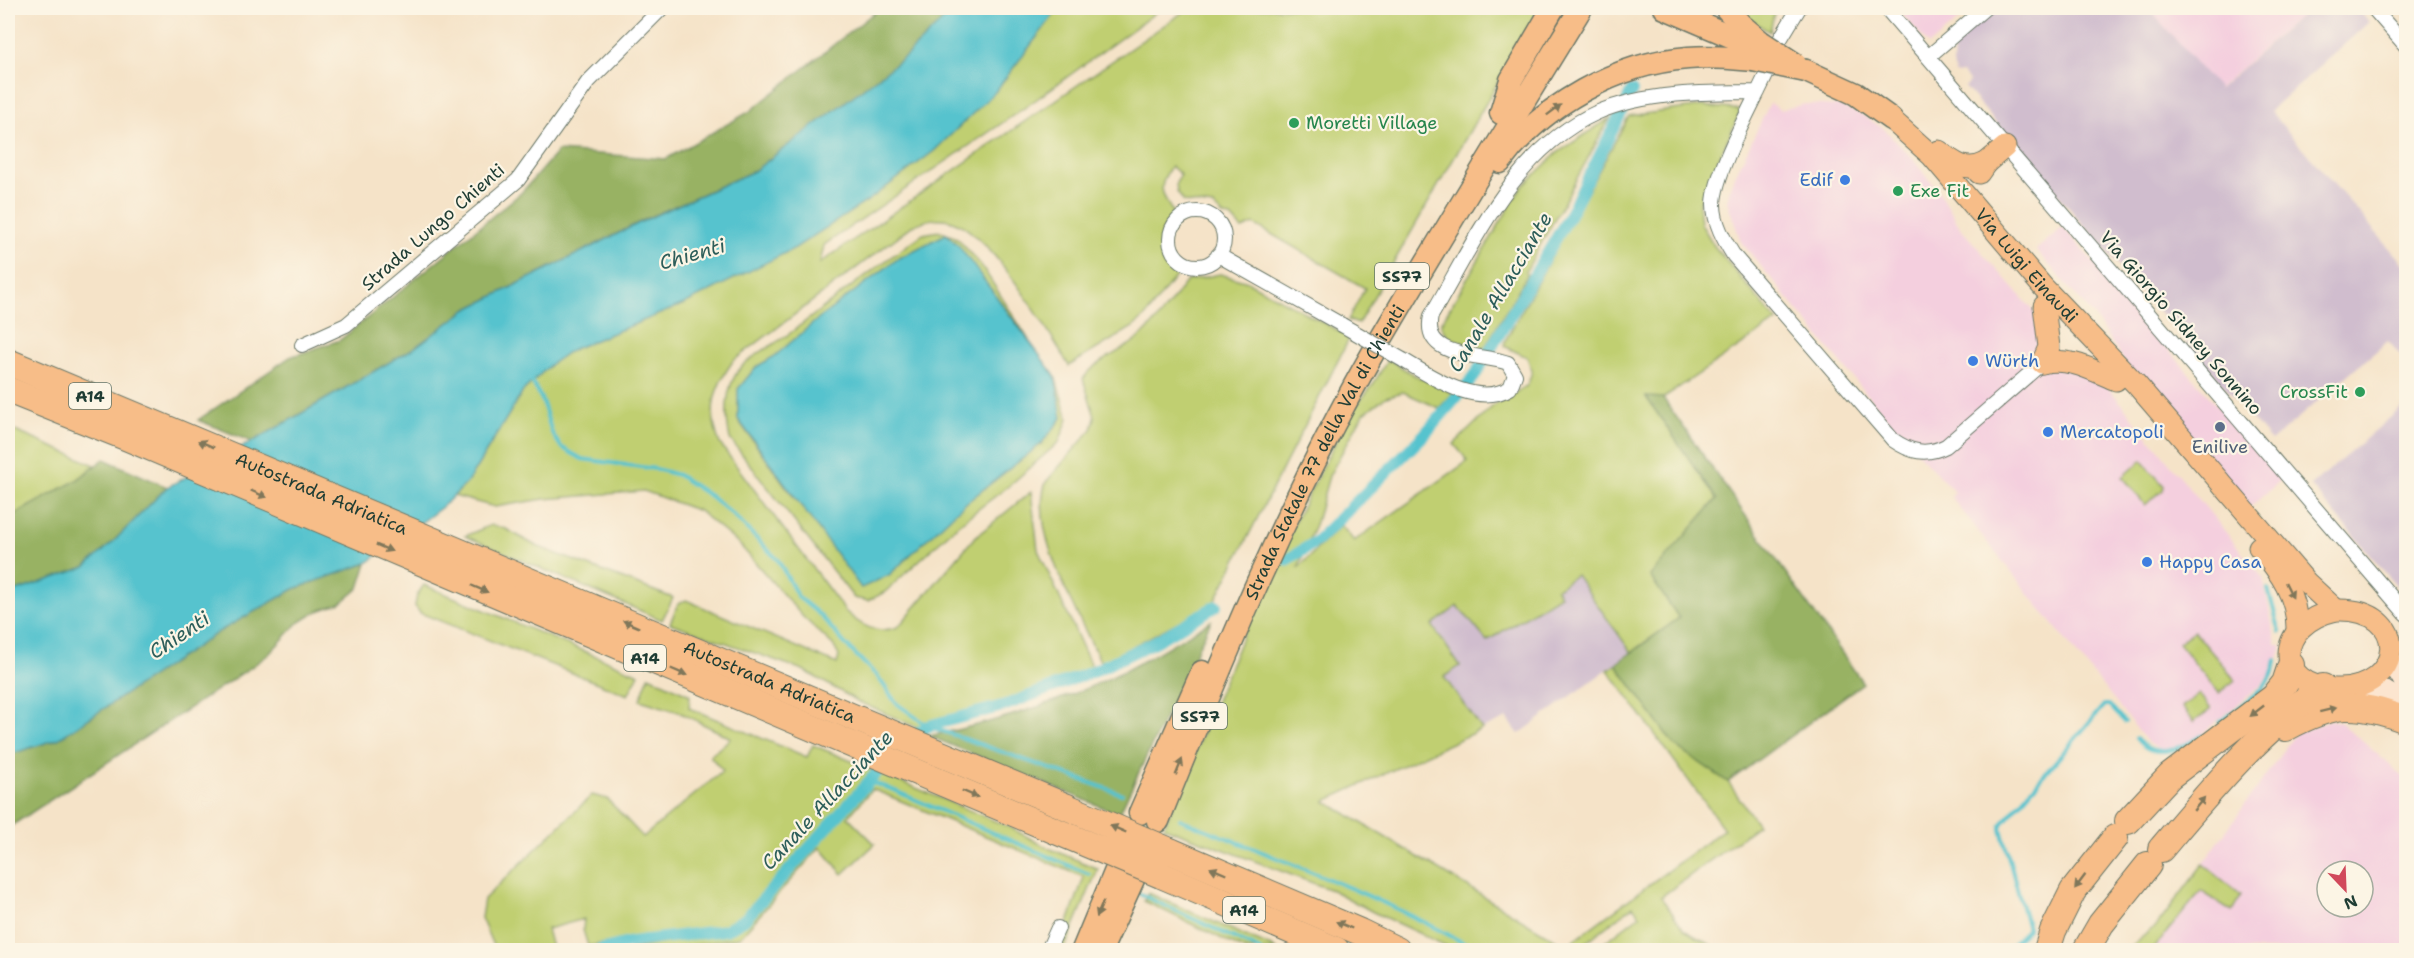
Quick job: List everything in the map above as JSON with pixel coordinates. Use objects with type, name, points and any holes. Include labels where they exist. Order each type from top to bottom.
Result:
[{"type":"highway","points":[[1501,113],[1510,80],[1553,8]]},
{"type":"highway","name":"Strada Statale 77 della Val di Chienti","points":[[1149,817],[1235,614],[1322,418],[1366,338],[1563,8]]},
{"type":"highway","name":"Strada Statale 77 della Val di Chienti","points":[[1263,552],[1378,344],[1581,8]]},
{"type":"highway","points":[[1665,8],[1856,94],[1899,125]]},
{"type":"highway","points":[[1726,8],[1764,53]]},
{"type":"highway","points":[[1361,377],[1386,348],[1491,174],[1510,148],[1534,125],[1588,88],[1619,74],[1686,58],[1764,53]]},
{"type":"highway","name":"Autostrada Adriatica","points":[[8,362],[1170,850],[1360,932],[1397,951]]},
{"type":"highway","name":"Autostrada Adriatica","points":[[8,390],[128,438],[1332,949]]},
{"type":"highway","points":[[2055,944],[2073,891],[2154,790],[2274,697],[2285,683],[2292,665]]},
{"type":"highway","points":[[2086,951],[2101,924],[2211,790],[2289,712],[2323,687]]},
{"type":"highway","points":[[2256,744],[2313,714],[2343,706],[2361,706],[2406,720]]},
{"type":"highway","points":[[1083,951],[1126,872],[1101,951]]},
{"type":"highway","points":[[2034,951],[2101,924]]},
{"type":"main road","points":[[1899,125],[1960,166],[1974,168],[1986,163]]},
{"type":"main road","name":"Via Luigi Einaudi","points":[[1899,125],[1932,156],[2043,287],[2136,384],[2307,583],[2336,610]]},
{"type":"main road","name":"Via Luigi Einaudi","points":[[1899,125],[2044,306],[2115,380],[2270,560],[2293,599],[2297,616],[2297,631],[2289,647],[2292,665]]},
{"type":"main road","points":[[1982,214],[1975,186],[1979,171],[2005,147]]},
{"type":"main road","points":[[2042,363],[2049,347],[2044,306]]},
{"type":"main road","points":[[2042,363],[2070,362],[2115,380]]},
{"type":"main road","points":[[2292,665],[2303,679],[2323,687],[2358,686],[2379,675],[2391,660],[2394,642],[2386,626],[2371,615],[2360,611],[2336,610],[2314,618],[2297,631]]},
{"type":"main road","points":[[2391,660],[2406,685]]},
{"type":"main road","points":[[2358,686],[2383,690],[2406,705]]},
{"type":"street","name":"Strada Lungo Chienti","points":[[302,345],[346,325],[518,180],[588,82],[662,8]]},
{"type":"street","points":[[1799,8],[1764,53],[1758,92],[1717,183],[1714,205],[1716,222],[1722,238],[1734,256],[1893,440],[1912,451],[1937,450],[1946,446],[2042,363]]},
{"type":"street","name":"Via Giorgio Sidney Sonnino","points":[[1886,8],[2406,614]]},
{"type":"street","points":[[1928,57],[1985,8]]},
{"type":"street","points":[[2373,8],[2406,46]]},
{"type":"street","points":[[1218,255],[1457,388],[1473,393],[1498,393],[1512,385],[1515,375],[1512,367],[1504,361],[1473,356],[1443,346],[1431,333],[1429,325],[1431,316],[1514,179],[1550,142],[1585,119],[1608,108],[1686,93],[1758,92]]},
{"type":"street","points":[[1196,211],[1212,215],[1218,221],[1224,235],[1222,249],[1218,255],[1213,261],[1198,266],[1181,262],[1170,248],[1169,239],[1174,222],[1188,212],[1196,211]]},
{"type":"street","points":[[1048,951],[1058,927]]},
{"type":"shaded area","points":[[1897,8],[1973,8],[1929,45]]},
{"type":"shaded area","points":[[1992,8],[2148,8],[2219,89],[2309,8],[2356,8],[2369,22],[2270,111],[2406,267],[2406,361],[2388,341],[2271,441],[2187,343],[2189,339],[2179,327],[2174,328],[2133,282],[2135,275],[2125,263],[2120,267],[1965,87],[1970,82],[1962,73],[1955,74],[1954,49],[1961,34]]},
{"type":"shaded area","points":[[2148,8],[2309,8],[2218,89]]},
{"type":"shaded area","points":[[1770,103],[1780,110],[1805,104],[1839,106],[1862,115],[1884,129],[1938,190],[1961,229],[2033,310],[2043,326],[2043,345],[2103,381],[2263,578],[2276,644],[2283,646],[2278,658],[2274,661],[2270,674],[2260,686],[2200,735],[2183,745],[2162,750],[2149,744],[1951,497],[1955,493],[1899,433],[1741,242],[1727,201],[1731,184]]},
{"type":"shaded area","points":[[2063,227],[2281,480],[2249,508],[2129,368],[2093,315],[2036,250]]},
{"type":"shaded area","points":[[2406,404],[2406,591],[2403,593],[2311,486]]},
{"type":"shaded area","points":[[1576,575],[1631,652],[1519,734],[1507,718],[1482,729],[1444,676],[1432,625],[1458,605],[1487,641],[1560,595],[1556,589]]},
{"type":"shaded area","points":[[2330,720],[2340,722],[2406,779],[2406,950],[2152,950],[2201,891],[2232,910],[2240,895],[2203,864],[2295,734]]},
{"type":"green space","points":[[880,8],[956,8],[906,56],[754,171],[648,218],[466,310],[414,348],[252,442],[198,420],[290,357],[340,340],[521,193],[558,151],[666,159],[749,112]]},
{"type":"green space","points":[[1059,8],[1162,8],[1030,104],[824,245],[820,263],[1189,8],[1541,8],[1358,324],[1348,320],[1365,288],[1254,224],[1242,229],[1231,217],[1224,216],[1213,206],[1184,202],[1177,192],[1176,183],[1181,175],[1171,166],[1162,185],[1163,195],[1173,213],[1164,230],[1163,244],[1177,275],[1144,318],[1069,366],[1017,285],[984,244],[967,229],[952,221],[936,219],[912,226],[733,361],[726,371],[717,391],[713,411],[720,444],[851,616],[869,628],[883,630],[898,627],[974,538],[1031,492],[1038,550],[1092,668],[1004,701],[926,722],[919,728],[859,702],[803,670],[670,623],[678,604],[686,600],[837,664],[839,656],[833,645],[803,617],[739,544],[699,511],[644,491],[544,499],[495,507],[454,496],[467,483],[523,391],[551,364],[571,350],[684,304],[735,278],[869,200],[934,151],[995,92]]},
{"type":"green space","points":[[1738,8],[1775,8],[1770,32],[1750,20]]},
{"type":"green space","points":[[1703,106],[1741,110],[1699,203],[1701,224],[1715,247],[1777,321],[1663,398],[1646,397],[1717,499],[1650,576],[1679,618],[1631,652],[1576,575],[1556,589],[1560,595],[1487,641],[1458,606],[1432,625],[1460,666],[1444,677],[1482,729],[1325,801],[1566,946],[1724,829],[1608,670],[1616,664],[1674,745],[1728,782],[1758,825],[1661,897],[1684,930],[1720,950],[1595,950],[1640,915],[1633,906],[1576,950],[1455,950],[1334,891],[1164,827],[1257,601],[1278,569],[1277,556],[1351,412],[1372,386],[1388,359],[1414,375],[1453,393],[1439,408],[1403,392],[1386,397],[1363,414],[1329,476],[1316,522],[1298,568],[1341,525],[1354,541],[1468,461],[1454,444],[1493,406],[1528,385],[1532,371],[1527,357],[1504,346],[1505,341],[1629,116]]},
{"type":"green space","points":[[1610,118],[1526,271],[1527,275],[1484,349],[1447,335],[1441,323],[1520,189],[1557,153]]},
{"type":"green space","points":[[939,231],[957,238],[981,265],[1029,340],[946,235],[899,258],[818,319],[775,356],[756,367],[738,389],[738,420],[795,499],[889,575],[962,506],[1041,444],[1062,418],[1055,376],[1068,419],[1059,442],[1010,485],[960,523],[885,592],[868,601],[854,598],[730,439],[727,420],[729,391],[737,373],[748,361],[789,334],[923,234]]},
{"type":"green space","points":[[1220,274],[1248,282],[1350,337],[1214,603],[1101,663],[1070,599],[1050,549],[1044,525],[1042,502],[1046,482],[1092,429],[1095,417],[1083,379],[1095,366],[1146,332],[1187,281]]},
{"type":"green space","points":[[1646,397],[1663,398],[1863,683],[1728,782],[1674,745],[1616,664],[1679,618],[1650,576],[1717,499]]},
{"type":"green space","points":[[8,428],[95,465],[77,480],[8,518]]},
{"type":"green space","points":[[104,459],[167,487],[85,567],[8,594],[8,518],[77,480]]},
{"type":"green space","points":[[2142,460],[2164,486],[2163,490],[2145,505],[2123,477]]},
{"type":"green space","points":[[491,525],[506,529],[536,546],[673,598],[662,620],[465,536]]},
{"type":"green space","points":[[367,563],[359,588],[341,603],[316,612],[297,624],[269,654],[250,668],[8,828],[8,755],[58,739],[220,631],[294,589]]},
{"type":"green space","points":[[424,585],[639,674],[628,695],[420,613],[415,606],[417,595]]},
{"type":"green space","points":[[1211,621],[1119,814],[929,736],[985,723],[1067,696],[1145,660]]},
{"type":"green space","points":[[2194,631],[2235,680],[2219,693],[2178,643]]},
{"type":"green space","points":[[649,676],[690,695],[689,708],[807,757],[813,745],[1009,827],[1046,847],[1098,869],[1064,950],[1056,950],[1084,877],[872,789],[848,817],[875,844],[843,874],[820,847],[740,937],[670,950],[629,950],[685,939],[677,932],[588,946],[583,930],[584,919],[547,929],[552,948],[495,950],[481,918],[484,899],[592,795],[607,799],[643,837],[723,771],[710,756],[731,738],[679,712],[640,700]]},
{"type":"green space","points":[[2199,694],[2211,709],[2194,722],[2182,707]]},
{"type":"green space","points":[[2203,864],[2241,895],[2232,911],[2201,891],[2152,950],[2127,950],[2159,923]]},
{"type":"green space","points":[[1148,893],[1278,950],[1245,950],[1144,901]]},
{"type":"water","name":"Chienti","points":[[956,8],[1059,8],[995,92],[934,151],[869,200],[795,248],[684,304],[571,350],[551,364],[523,391],[467,483],[442,507],[367,563],[294,589],[220,631],[58,739],[8,755],[8,594],[85,567],[167,487],[259,438],[414,348],[466,310],[649,218],[754,171],[906,56]]},
{"type":"water","points":[[946,234],[959,246],[1055,376],[1062,418],[1041,444],[962,506],[889,575],[861,588],[738,419],[738,389],[756,367],[775,356],[818,319],[899,258]]},
{"type":"waterway","name":"Canale Allacciante","points":[[1287,560],[1317,541],[1424,435],[1474,377],[1567,220],[1632,91]]},
{"type":"waterway","points":[[530,378],[542,400],[552,433],[561,447],[582,459],[656,469],[678,475],[710,496],[732,514],[778,560],[798,597],[820,615],[878,677],[896,703],[928,726],[1122,794]]},
{"type":"waterway","points":[[2268,589],[2280,632]]},
{"type":"waterway","name":"Canale Allacciante","points":[[908,740],[928,726],[1006,705],[1092,672],[1156,641],[1216,606]]},
{"type":"waterway","points":[[2220,722],[2263,688],[2274,670],[2276,660]]},
{"type":"waterway","points":[[2006,950],[2028,929],[2001,829],[2002,824],[2104,705],[2109,705],[2125,722]]},
{"type":"waterway","points":[[2136,738],[2151,750],[2160,751],[2186,745],[2202,736]]},
{"type":"waterway","name":"Canale Allacciante","points":[[600,950],[632,942],[726,930],[746,918],[889,759]]},
{"type":"waterway","points":[[868,782],[886,787],[1089,874]]},
{"type":"waterway","points":[[1180,819],[1368,896],[1476,950]]},
{"type":"waterway","points":[[1140,894],[1260,950]]},
{"type":"place","name":"Moretti Village","points":[[1294,123]]},
{"type":"place","name":"Edif","points":[[1845,180]]},
{"type":"place","name":"Exe Fit","points":[[1898,191]]},
{"type":"place","name":"Würth","points":[[1973,361]]},
{"type":"place","name":"CrossFit","points":[[2360,392]]},
{"type":"place","name":"Enilive","points":[[2220,427]]},
{"type":"place","name":"Mercatopoli","points":[[2048,432]]},
{"type":"place","name":"Happy Casa","points":[[2147,562]]}]
